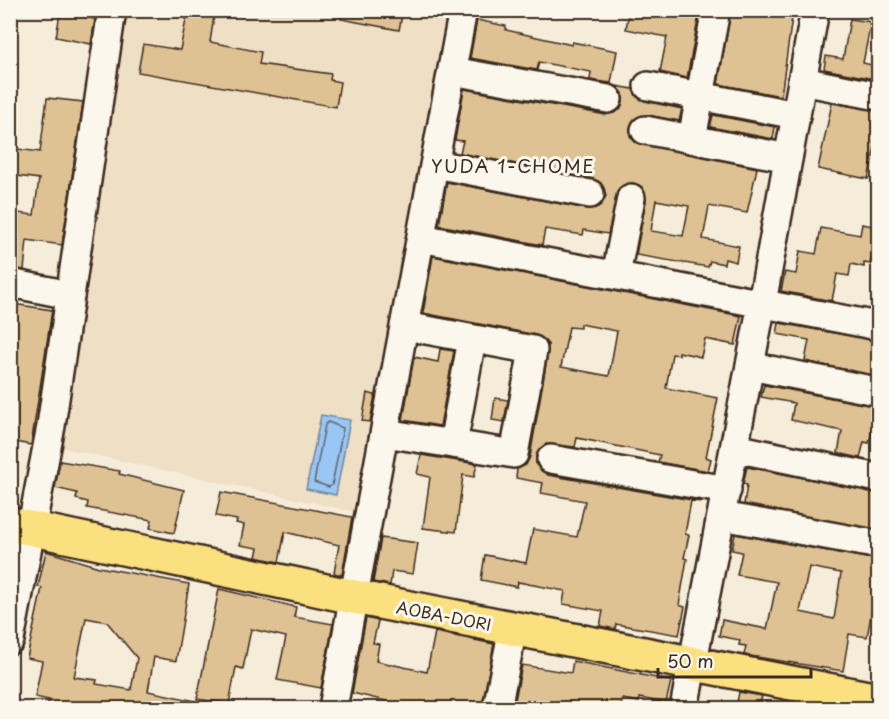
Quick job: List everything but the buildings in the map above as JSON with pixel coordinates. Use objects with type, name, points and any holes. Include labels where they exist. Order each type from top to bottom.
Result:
[{"type":"main road","name":"AOBA-DORI","points":[[21,526],[354,597],[692,663],[863,701]]},
{"type":"street","points":[[10,640],[21,526],[51,426],[112,10]]},
{"type":"street","points":[[333,708],[463,10]]},
{"type":"street","points":[[692,139],[716,10]]},
{"type":"street","points":[[684,708],[725,503],[815,10]]},
{"type":"street","points":[[452,71],[608,99]]},
{"type":"street","points":[[802,81],[879,96]]},
{"type":"street","points":[[648,86],[796,115]]},
{"type":"street","points":[[645,130],[788,158]]},
{"type":"street","points":[[435,164],[590,194]]},
{"type":"street","points":[[616,275],[631,198]]},
{"type":"street","points":[[421,238],[879,326]]},
{"type":"street","points":[[10,284],[70,295]]},
{"type":"street","points":[[385,433],[514,454],[533,350],[405,326]]},
{"type":"street","points":[[453,444],[472,339]]},
{"type":"street","points":[[750,366],[871,390]]},
{"type":"street","points":[[735,448],[879,478]]},
{"type":"street","points":[[551,459],[725,503],[869,543]]},
{"type":"street","points":[[497,708],[513,628]]},
{"type":"shaded area","points":[[113,11],[449,11],[360,513],[54,446]]},
{"type":"water","points":[[321,415],[350,420],[336,495],[306,489]]},
{"type":"district","name":"YUDA 1-CHOME","points":[[513,165]]}]
